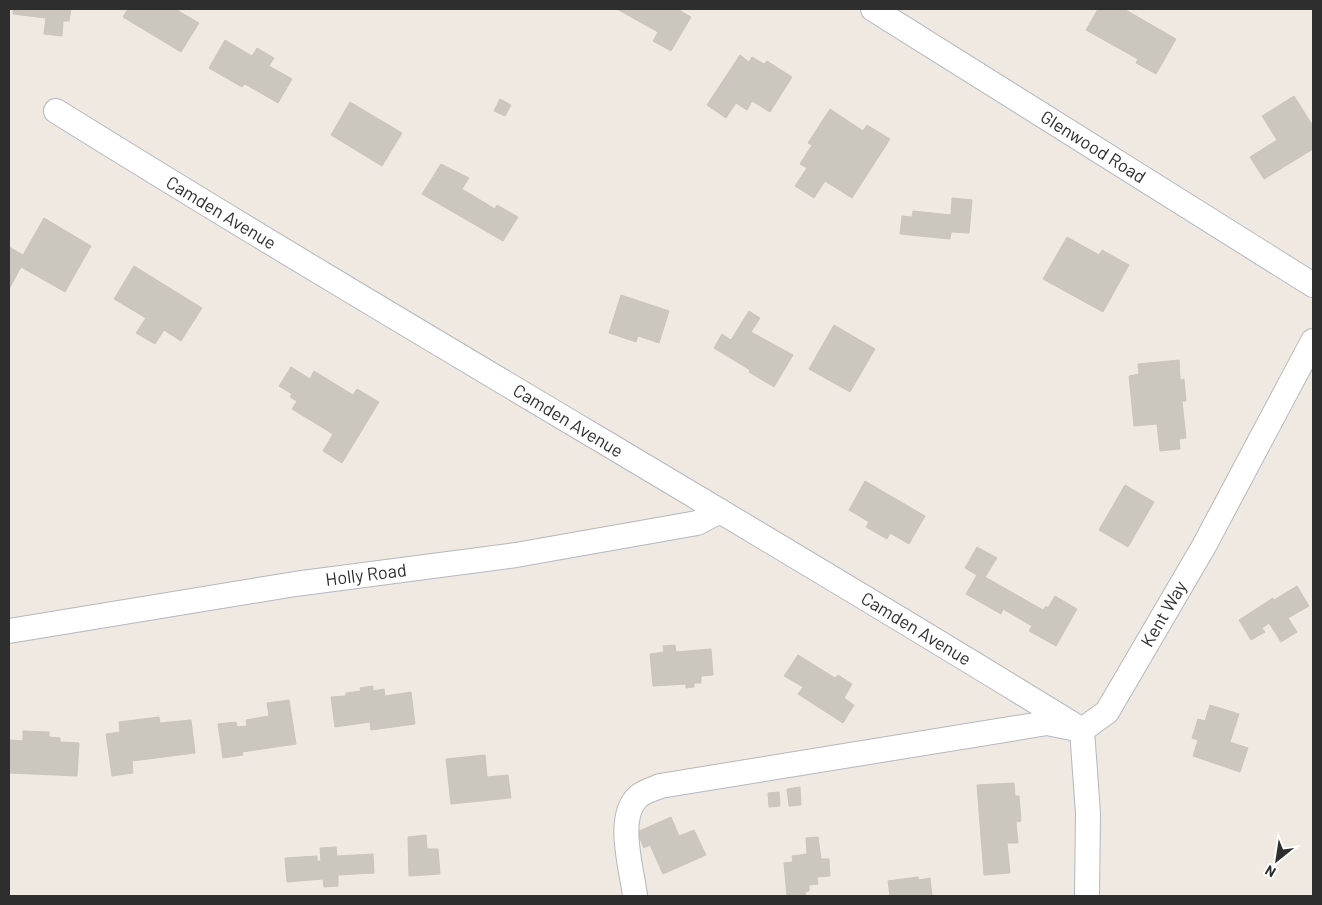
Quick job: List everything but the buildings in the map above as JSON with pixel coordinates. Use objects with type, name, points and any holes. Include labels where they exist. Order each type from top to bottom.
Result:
[{"type":"street","name":"Glenwood Road","points":[[873,9],[1313,285]]},
{"type":"street","name":"Camden Avenue","points":[[56,111],[240,226],[1082,730]]},
{"type":"street","name":"Kent Way","points":[[1082,730],[1107,712],[1204,546],[1313,341]]},
{"type":"street","name":"Holly Road","points":[[9,630],[295,584],[516,555],[697,523],[720,512]]},
{"type":"street","points":[[635,896],[625,824],[630,808],[640,795],[660,786],[1047,723],[1082,730],[1088,813],[1087,896]]}]
